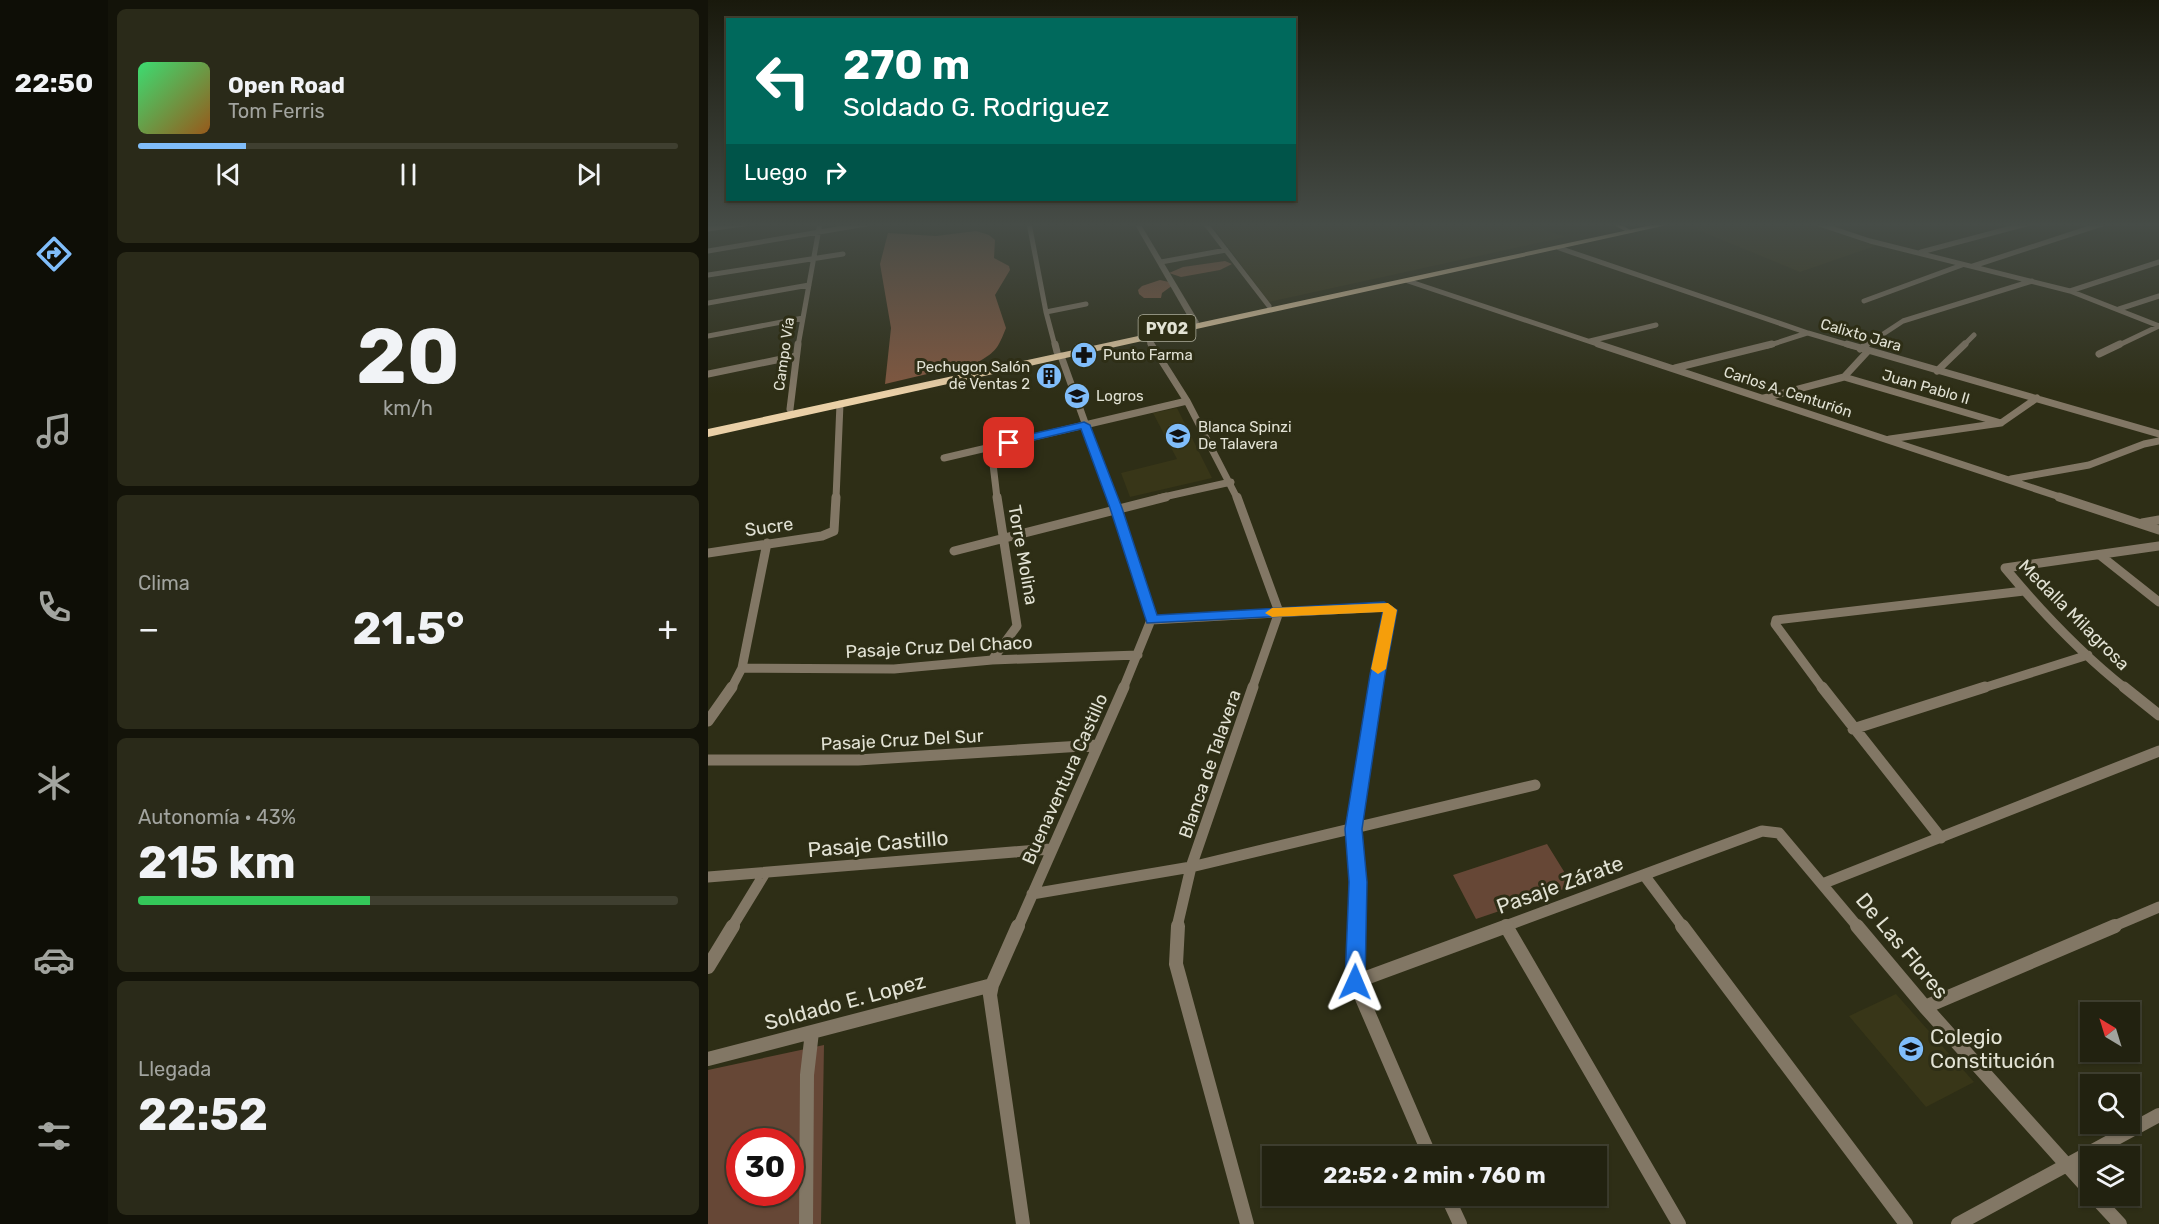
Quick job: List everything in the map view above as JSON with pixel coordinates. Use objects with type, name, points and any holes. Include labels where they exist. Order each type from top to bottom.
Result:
[{"type":"highway","name":"PY02","points":[[708,433],[1195,322],[1393,280]]},
{"type":"highway","name":"PY02","points":[[708,427],[1412,280]]},
{"type":"street","name":"Campo Vía","points":[[790,409],[796,356],[810,280]]},
{"type":"street","points":[[1040,280],[1046,312],[1059,354],[1116,508],[1152,620],[1384,607],[1390,610],[1377,675],[1353,829],[1358,882],[1355,982],[1426,1146]]},
{"type":"street","points":[[1171,280],[1195,322]]},
{"type":"street","points":[[1249,280],[1269,306]]},
{"type":"street","name":"Calixto Jara","points":[[1653,280],[1860,349],[2159,434]]},
{"type":"street","points":[[1864,301],[1921,280]]},
{"type":"street","points":[[2029,280],[2070,291],[2159,326]]},
{"type":"street","points":[[2070,291],[2103,280]]},
{"type":"street","name":"Carlos A. Centurión","points":[[1408,281],[2159,530]]},
{"type":"street","points":[[1860,349],[1903,321],[2033,281]]},
{"type":"street","points":[[708,303],[809,285]]},
{"type":"street","points":[[2119,309],[2159,296]]},
{"type":"street","points":[[1046,312],[1086,304]]},
{"type":"street","points":[[708,336],[803,318]]},
{"type":"street","points":[[1590,341],[1656,325]]},
{"type":"street","points":[[2100,354],[2159,326]]},
{"type":"street","points":[[1673,368],[1753,350],[1808,333]]},
{"type":"street","points":[[1938,371],[1974,335]]},
{"type":"street","points":[[1147,337],[1187,401],[1231,482],[1261,558],[1279,612]]},
{"type":"street","points":[[1764,398],[1844,377],[1868,351]]},
{"type":"street","points":[[708,374],[796,356]]},
{"type":"street","name":"Juan Pablo II","points":[[1844,377],[2001,423]]},
{"type":"street","points":[[1888,440],[2001,423],[2037,398]]},
{"type":"street","points":[[944,458],[1187,401]]},
{"type":"street","name":"Sucre","points":[[708,553],[822,536],[834,531],[840,404]]},
{"type":"street","points":[[2008,480],[2090,465],[2144,444],[2159,441]]},
{"type":"street","name":"Torre Molina","points":[[990,447],[1002,538],[1017,615],[1017,626],[992,660]]},
{"type":"street","points":[[954,551],[1116,508],[1231,482]]},
{"type":"street","points":[[2139,523],[2159,520]]},
{"type":"street","points":[[708,721],[736,681],[742,668],[767,543]]},
{"type":"street","name":"Medalla Milagrosa","points":[[2159,546],[2005,568],[2024,591],[2088,656],[2109,676],[2159,715]]},
{"type":"street","points":[[2101,556],[2159,602]]},
{"type":"street","points":[[1941,838],[1853,729],[1775,624],[1776,620],[2024,591]]},
{"type":"street","name":"Blanca de Talavera","points":[[1247,1224],[1176,964],[1177,929],[1191,867],[1279,612]]},
{"type":"street","name":"Buenaventura Castillo","points":[[1023,1224],[990,995],[1050,849],[1152,620]]},
{"type":"street","name":"Pasaje Cruz Del Chaco","points":[[742,668],[894,669],[992,660],[1138,655]]},
{"type":"street","points":[[1853,729],[2088,656]]},
{"type":"street","name":"Pasaje Cruz Del Sur","points":[[708,760],[858,760],[1098,745]]},
{"type":"street","points":[[1822,884],[2159,751]]},
{"type":"street","points":[[1032,894],[1191,867],[1535,784]]},
{"type":"street","name":"Pasaje Zárate","points":[[1355,982],[1762,831],[1779,833]]},
{"type":"street","name":"De Las Flores","points":[[1779,833],[1925,1008],[2080,1180]]},
{"type":"street","name":"Pasaje Castillo","points":[[708,877],[1050,849]]},
{"type":"street","points":[[708,967],[765,873]]},
{"type":"street","points":[[1644,875],[1906,1224]]},
{"type":"street","points":[[1925,1008],[2159,907]]},
{"type":"street","points":[[1506,926],[1679,1224]]},
{"type":"street","name":"Soldado E. Lopez","points":[[708,1059],[992,986]]},
{"type":"street","points":[[806,1224],[807,1075],[812,1032]]},
{"type":"street","points":[[1958,1224],[2159,1115]]},
{"type":"street","points":[[1452,1206],[1460,1224]]},
{"type":"street","points":[[2103,1206],[2120,1224]]},
{"type":"shaded area","points":[[883,280],[1004,280],[995,295],[1006,328],[993,352],[978,362],[885,384],[891,328]]},
{"type":"shaded area","points":[[1160,280],[1173,285],[1162,293],[1161,298],[1144,298],[1138,290],[1142,286]]},
{"type":"shaded area","points":[[1253,280],[1369,280],[1269,302]]},
{"type":"shaded area","name":"Blanca Spinzi De Talavera","points":[[1177,408],[1212,478],[1130,497],[1121,473],[1177,459],[1153,413]]},
{"type":"shaded area","points":[[1547,844],[1573,886],[1476,919],[1453,875]]},
{"type":"shaded area","name":"Colegio Constitución","points":[[1896,994],[1974,1082],[1926,1107],[1849,1016]]},
{"type":"shaded area","points":[[824,1045],[821,1224],[708,1224],[708,1070]]},
{"type":"slow traffic","points":[[1272,613],[1388,607],[1390,610],[1378,669]]},
{"type":"place","name":"Punto Farma","points":[[1084,355]]},
{"type":"place","name":"Pechugon Salón de Ventas 2","points":[[1049,376]]},
{"type":"place","name":"Logros","points":[[1077,396]]},
{"type":"place","name":"Blanca Spinzi De Talavera","points":[[1178,436]]},
{"type":"place","name":"Colegio Constitución","points":[[1911,1049]]},
{"type":"route","points":[[1009,443],[1084,425],[1116,508],[1152,620],[1384,607],[1390,610],[1377,675],[1353,829],[1358,882],[1355,982]]}]
